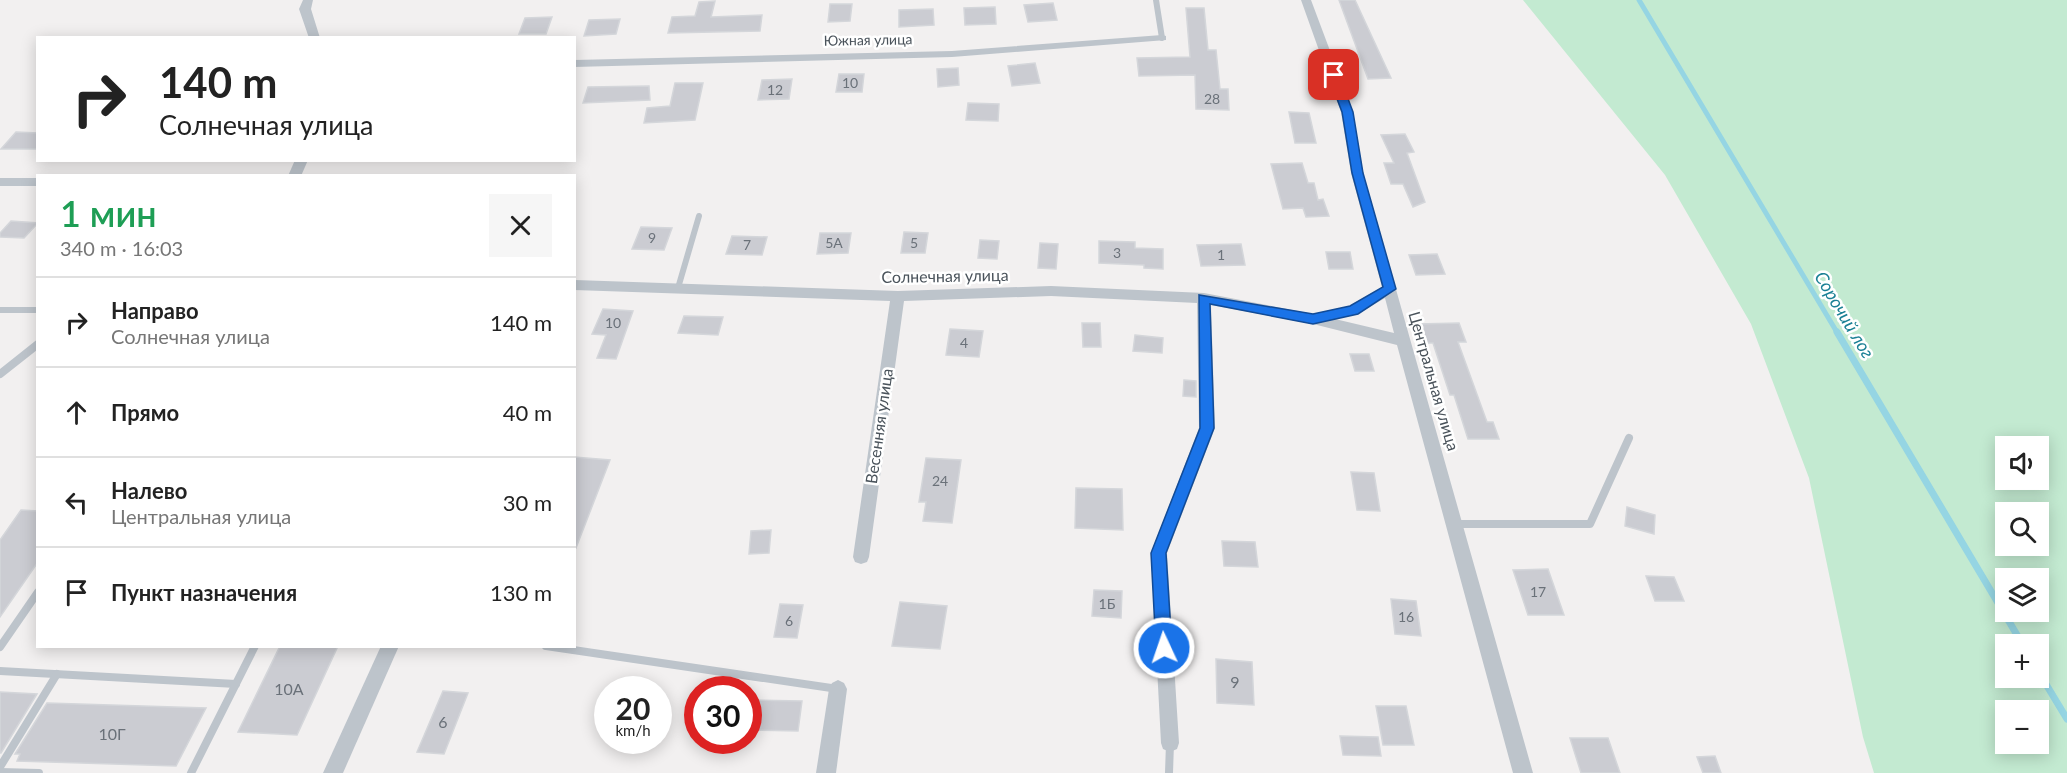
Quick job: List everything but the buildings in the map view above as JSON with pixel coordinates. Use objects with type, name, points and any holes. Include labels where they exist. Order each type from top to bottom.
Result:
[{"type":"street","points":[[308,0],[305,9],[314,36]]},
{"type":"street","name":"Центральная улица","points":[[1306,0],[1347,112],[1357,173],[1523,773]]},
{"type":"street","name":"Южная улица","points":[[576,64],[952,54],[1162,38]]},
{"type":"street","points":[[0,182],[36,182]]},
{"type":"street","name":"Солнечная улица","points":[[576,285],[898,296],[1051,291],[1204,298],[1313,319],[1404,341]]},
{"type":"street","points":[[1313,319],[1353,310],[1389,289]]},
{"type":"street","name":"Весенняя улица","points":[[861,556],[898,296]]},
{"type":"street","points":[[1170,743],[1159,553],[1207,428],[1204,298]]},
{"type":"street","points":[[333,773],[389,648]]},
{"type":"street","points":[[826,773],[838,689]]},
{"type":"lane","points":[[1156,0],[1162,38]]},
{"type":"lane","points":[[678,288],[699,216]]},
{"type":"lane","points":[[0,310],[36,310]]},
{"type":"lane","points":[[0,374],[36,346]]},
{"type":"lane","points":[[1455,524],[1590,524],[1629,438]]},
{"type":"lane","points":[[0,647],[36,595]]},
{"type":"lane","points":[[191,773],[254,648]]},
{"type":"lane","points":[[560,648],[838,689]]},
{"type":"lane","points":[[0,671],[236,684]]},
{"type":"lane","points":[[39,773],[0,769],[57,674]]},
{"type":"lane","points":[[1169,773],[1170,743]]},
{"type":"green space","points":[[1523,0],[2067,0],[2067,773],[1874,773],[1863,737],[1809,478],[1751,324],[1665,175]]},
{"type":"waterway","name":"Сорочий лог","points":[[1639,0],[1838,334]]},
{"type":"waterway","name":"Сорочий лог","points":[[1837,332],[2016,634]]},
{"type":"waterway","name":"Сорочий лог","points":[[2048,688],[2067,719]]},
{"type":"route","points":[[1164,648],[1159,553],[1207,428],[1204,298],[1313,319],[1353,310],[1389,289],[1357,173],[1347,112],[1334,75]]}]
